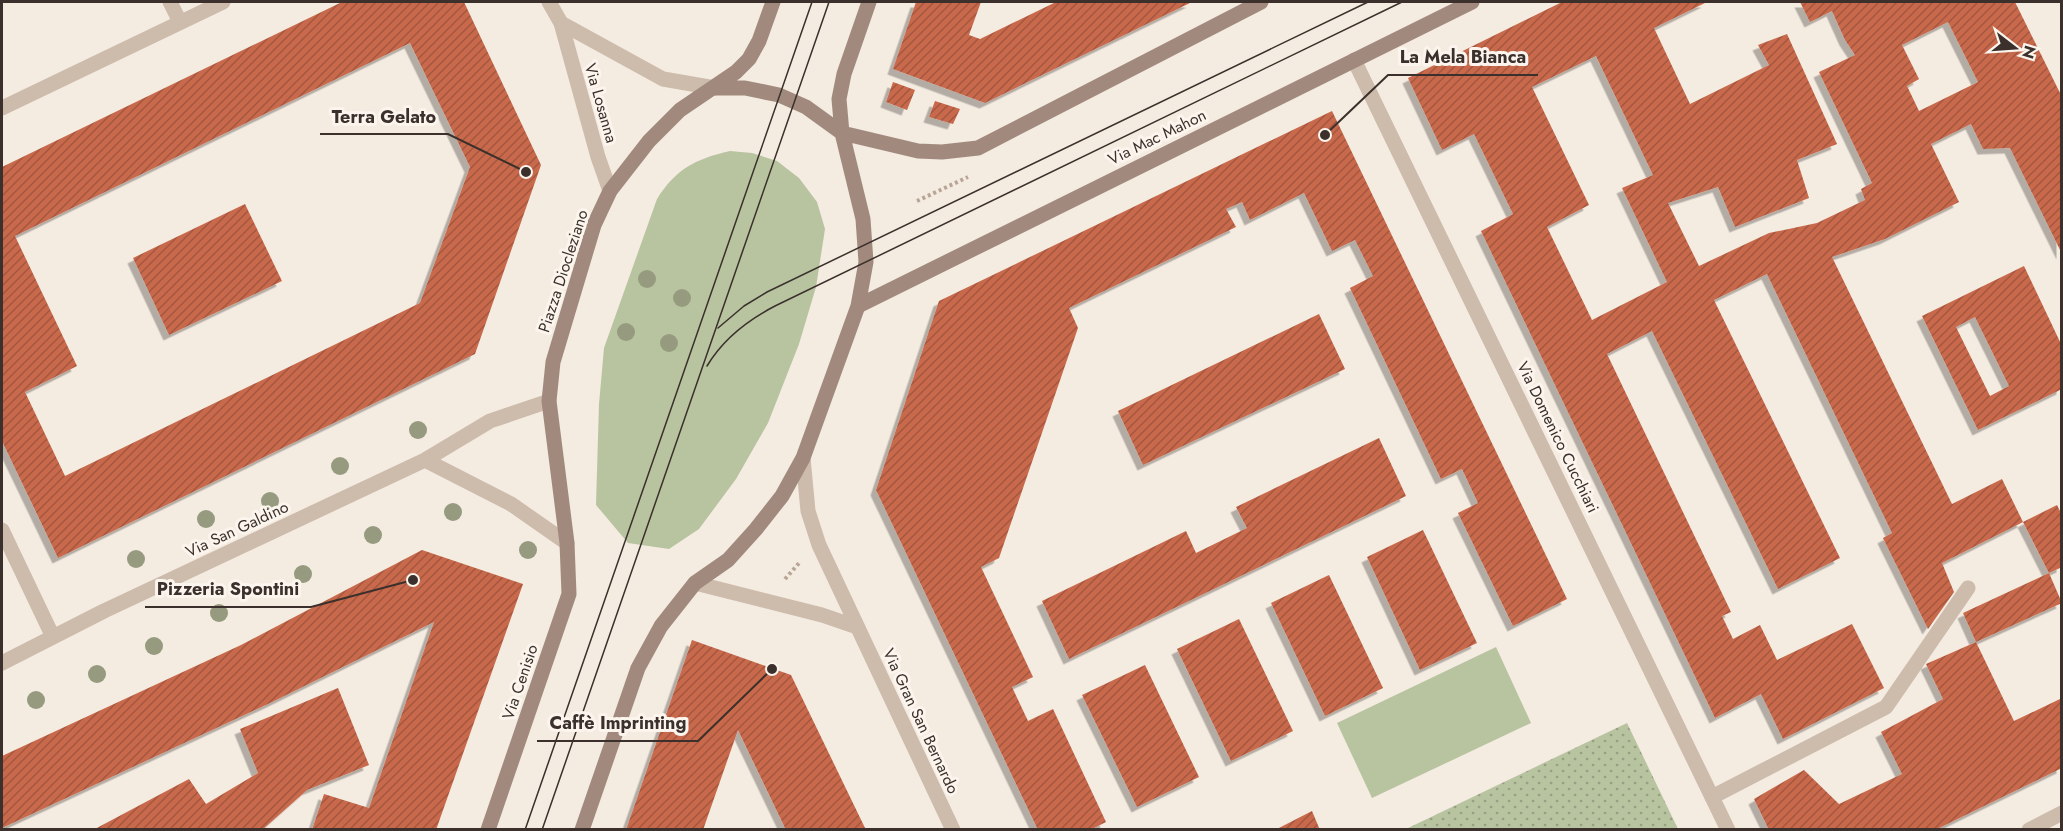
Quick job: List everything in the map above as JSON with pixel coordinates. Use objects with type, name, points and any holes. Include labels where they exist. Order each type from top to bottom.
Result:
[{"type":"main road","points":[[715,88],[736,72],[749,58],[759,41],[773,2]]},
{"type":"main road","points":[[582,830],[638,668],[661,626],[695,583],[728,560],[782,496],[803,458],[858,306],[866,262],[863,219],[842,133],[839,99],[844,74],[869,2]]},
{"type":"main road","points":[[715,88],[745,88],[779,95],[806,107],[842,133],[918,151],[942,152],[978,148],[1261,2]]},
{"type":"main road","name":"Via Mac Mahon","points":[[858,306],[1472,2]]},
{"type":"main road","name":"Piazza Diocleziano","points":[[567,543],[549,401],[553,363],[594,225],[609,191],[649,141],[680,110],[715,88]]},
{"type":"main road","name":"Via Cenisio","points":[[488,830],[569,594],[567,543]]},
{"type":"street","points":[[170,2],[180,22]]},
{"type":"street","points":[[2,108],[222,2]]},
{"type":"street","name":"Via Losanna","points":[[549,2],[561,24],[609,191]]},
{"type":"street","name":"Via Losanna","points":[[561,24],[663,79],[715,88]]},
{"type":"street","name":"Via Domenico Cucchiari","points":[[1354,60],[1728,830]]},
{"type":"street","name":"Via San Galdino","points":[[2,663],[425,460],[490,421],[549,401]]},
{"type":"street","name":"Via Gran San Bernardo","points":[[803,458],[808,511],[819,545],[953,830]]},
{"type":"street","points":[[425,460],[511,504],[567,543]]},
{"type":"street","points":[[2,530],[54,637]]},
{"type":"street","points":[[695,583],[797,608],[857,627]]},
{"type":"street","points":[[1712,797],[1886,707],[1968,588]]},
{"type":"street","points":[[2029,830],[2061,813]]},
{"type":"path","points":[[782,582],[805,557]]},
{"type":"green space","points":[[730,151],[752,153],[777,161],[799,178],[817,202],[825,229],[816,287],[799,344],[768,423],[736,479],[699,529],[669,549],[628,543],[596,505],[599,404],[604,348],[657,199],[672,180],[688,167],[706,158]]},
{"type":"green space","points":[[1496,647],[1531,723],[1372,798],[1337,723]]},
{"type":"green space","points":[[1627,723],[1678,829],[1406,829]]},
{"type":"building","points":[[342,2],[464,2],[541,165],[475,354],[58,558],[2,441],[2,167]],"holes":[[[410,43],[470,167],[420,303],[65,476],[25,392],[77,366],[15,236]]]},
{"type":"building","points":[[916,2],[981,2],[969,35],[980,39],[1056,2],[1192,2],[985,103],[893,69]]},
{"type":"building","points":[[1562,2],[1707,2],[1654,28],[1690,104],[1769,65],[1758,45],[1787,34],[1837,144],[1797,160],[1809,198],[1735,227],[1718,187],[1668,203],[1699,266],[1769,233],[1817,223],[1865,200],[1861,189],[1872,183],[1819,72],[1855,55],[1845,40],[1832,11],[1810,22],[1800,2],[2015,2],[2062,97],[2062,254],[2010,148],[1983,149],[1971,124],[1931,144],[1959,202],[1885,239],[1832,257],[1952,504],[2002,479],[2023,522],[1942,563],[1954,592],[1928,629],[1883,538],[1892,533],[1767,274],[1714,300],[1840,558],[1778,589],[1652,331],[1607,354],[1731,612],[1722,616],[1733,639],[1760,625],[1777,660],[1852,624],[1884,688],[1783,739],[1761,694],[1715,718],[1481,231],[1513,214],[1474,134],[1442,150],[1408,78]],"holes":[[[1948,22],[1978,82],[1919,111],[1907,86],[1919,79],[1902,45]],[[1596,56],[1653,175],[1622,188],[1667,282],[1592,320],[1547,227],[1589,205],[1532,87]]]},
{"type":"building","points":[[893,82],[915,90],[907,110],[886,102]]},
{"type":"building","points":[[935,101],[960,109],[953,124],[929,117]]},
{"type":"building","points":[[1332,111],[1567,599],[1513,626],[1458,513],[1478,503],[1462,469],[1441,479],[1350,288],[1373,276],[1355,240],[1332,251],[1304,193],[1250,220],[1242,202],[1226,209],[1236,227],[1069,308],[1078,328],[999,558],[981,567],[1033,677],[1012,687],[1028,721],[1053,709],[1106,822],[1090,830],[1038,830],[876,490],[939,301]]},
{"type":"building","points":[[245,204],[282,281],[169,335],[133,258]]},
{"type":"building","points":[[2024,266],[2062,346],[2062,389],[1978,430],[1922,316]],"holes":[[[1975,317],[2009,386],[1990,396],[1956,327]]]},
{"type":"building","points":[[1319,314],[1345,369],[1143,465],[1118,411]]},
{"type":"building","points":[[1379,438],[1406,496],[1069,659],[1042,601],[1186,531],[1196,553],[1247,528],[1236,507]]},
{"type":"building","points":[[2057,505],[2062,515],[2062,567],[2049,573],[2023,522]]},
{"type":"building","points":[[1423,530],[1477,643],[1420,670],[1367,557]]},
{"type":"building","points":[[422,550],[523,584],[436,830],[312,830],[324,794],[369,808],[434,622],[268,704],[2,828],[2,756],[241,645]]},
{"type":"building","points":[[2049,573],[2062,603],[1976,642],[1963,613]]},
{"type":"building","points":[[1329,575],[1383,688],[1325,716],[1271,603]]},
{"type":"building","points":[[1239,619],[1293,731],[1231,761],[1177,649]]},
{"type":"building","points":[[692,640],[791,675],[866,830],[786,830],[738,730],[703,830],[626,830]]},
{"type":"building","points":[[1976,642],[2014,721],[2062,698],[2062,768],[1935,830],[1769,830],[1754,799],[1804,770],[1839,804],[1902,774],[1881,732],[1943,699],[1926,664]]},
{"type":"building","points":[[1145,665],[1199,777],[1137,807],[1082,695]]},
{"type":"building","points":[[338,688],[369,765],[307,790],[262,830],[93,830],[189,779],[206,804],[258,773],[240,729]]},
{"type":"building","points":[[1312,811],[1320,830],[1275,830]]},
{"type":"tram line","points":[[525,830],[812,2]]},
{"type":"tram line","points":[[542,830],[829,2]]},
{"type":"tram line","points":[[718,328],[744,306],[767,292],[1368,2]]},
{"type":"tram line","points":[[707,366],[713,356],[737,331],[755,317],[775,306],[1402,2]]},
{"type":"place","name":"La Mela Bianca","points":[[1325,135]]},
{"type":"place","name":"Terra Gelato","points":[[526,172]]},
{"type":"place","name":"Pizzeria Spontini","points":[[413,580]]},
{"type":"place","name":"Caffè Imprinting","points":[[772,669]]}]
